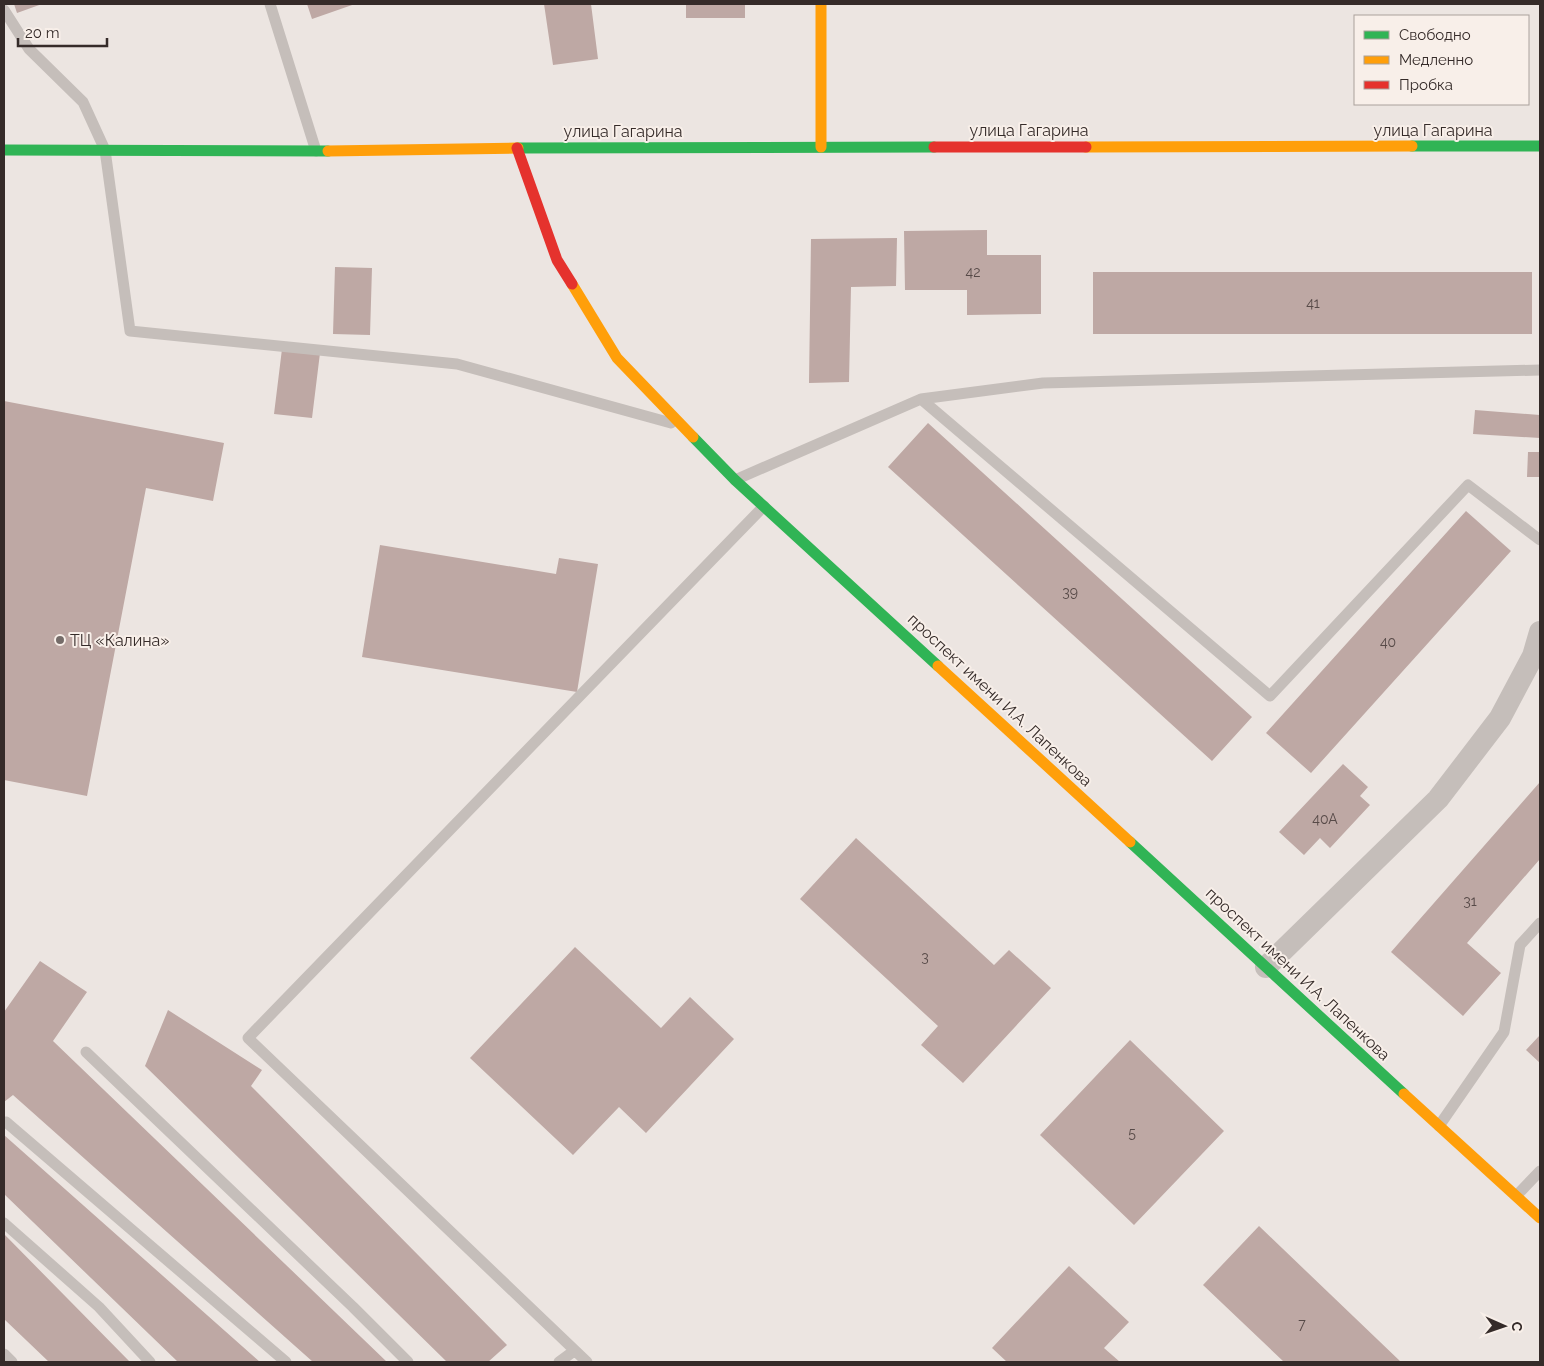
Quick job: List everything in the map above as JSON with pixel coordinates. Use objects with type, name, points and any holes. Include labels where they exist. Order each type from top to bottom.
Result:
[{"type":"main road","points":[[821,4],[821,147]]},
{"type":"main road","name":"улица Гагарина","points":[[4,150],[316,151],[517,148],[1540,146]]},
{"type":"main road","name":"проспект имени И.А. Лапенкова","points":[[517,148],[557,260],[617,358],[681,426],[735,480],[1540,1218]]},
{"type":"street","points":[[1266,967],[1438,799],[1500,718],[1532,656],[1540,632]]},
{"type":"lane","points":[[270,4],[316,151]]},
{"type":"lane","points":[[4,10],[29,49],[83,102],[106,150],[130,332],[457,364],[681,426]]},
{"type":"lane","points":[[735,480],[921,399],[1043,383],[1540,370]]},
{"type":"lane","points":[[921,399],[1270,696],[1468,485],[1540,540]]},
{"type":"lane","points":[[586,1362],[248,1038],[764,506]]},
{"type":"lane","points":[[1439,1126],[1504,1032],[1520,945],[1540,923]]},
{"type":"lane","points":[[86,1052],[408,1362]]},
{"type":"lane","points":[[6,1122],[286,1362]]},
{"type":"lane","points":[[1517,1195],[1540,1172]]},
{"type":"lane","points":[[4,1223],[98,1307],[150,1362]]},
{"type":"lane","points":[[559,1362],[574,1350]]},
{"type":"lane","points":[[4,1354],[12,1362]]},
{"type":"building","points":[[14,4],[42,4],[17,13]]},
{"type":"building","points":[[307,4],[355,4],[312,19]]},
{"type":"building","points":[[544,4],[591,4],[598,59],[553,65]]},
{"type":"building","points":[[686,4],[745,4],[745,18],[686,18]]},
{"type":"building","points":[[987,230],[987,255],[1041,255],[1041,314],[967,315],[967,290],[905,290],[904,231]]},
{"type":"building","points":[[897,238],[896,286],[851,287],[849,382],[809,383],[811,239]]},
{"type":"building","points":[[335,267],[372,268],[370,335],[333,334]]},
{"type":"building","points":[[1093,272],[1532,272],[1532,334],[1093,334]]},
{"type":"building","points":[[282,349],[320,353],[312,418],[274,414]]},
{"type":"building","name":"ТЦ «Калина»","points":[[4,401],[224,443],[213,501],[146,488],[87,796],[4,780]]},
{"type":"building","points":[[1475,410],[1540,415],[1540,438],[1473,434]]},
{"type":"building","points":[[928,423],[1252,717],[1212,761],[888,467]]},
{"type":"building","points":[[1528,452],[1540,452],[1540,477],[1527,477]]},
{"type":"building","points":[[1466,511],[1511,551],[1311,773],[1266,733]]},
{"type":"building","points":[[380,545],[556,574],[559,558],[598,564],[577,692],[362,657]]},
{"type":"building","points":[[1343,764],[1368,787],[1360,796],[1370,805],[1330,848],[1320,838],[1304,855],[1279,832]]},
{"type":"building","points":[[1540,782],[1540,859],[1467,943],[1501,973],[1463,1016],[1391,952]]},
{"type":"building","points":[[856,838],[994,965],[1009,950],[1051,988],[963,1083],[921,1045],[938,1026],[800,899]]},
{"type":"building","points":[[575,947],[661,1028],[690,997],[734,1039],[646,1133],[619,1107],[573,1155],[470,1058]]},
{"type":"building","points":[[40,961],[87,992],[53,1041],[387,1362],[313,1362],[13,1095],[4,1102],[4,1012]]},
{"type":"building","points":[[168,1010],[262,1070],[251,1086],[507,1345],[488,1362],[447,1362],[145,1066]]},
{"type":"building","points":[[1540,1035],[1540,1063],[1526,1050]]},
{"type":"building","points":[[1130,1040],[1224,1131],[1134,1225],[1040,1135]]},
{"type":"building","points":[[4,1135],[260,1362],[178,1362],[4,1194]]},
{"type":"building","points":[[1259,1226],[1401,1362],[1284,1362],[1203,1285]]},
{"type":"building","points":[[4,1234],[130,1362],[49,1362],[4,1319]]},
{"type":"building","points":[[1069,1266],[1129,1322],[1104,1348],[1120,1362],[1007,1362],[992,1348]]},
{"type":"traffic: fast","points":[[1412,146],[1540,146]]},
{"type":"traffic: fast","points":[[518,148],[934,147]]},
{"type":"traffic: fast","points":[[4,150],[328,151]]},
{"type":"traffic: fast","points":[[693,437],[735,480],[938,666]]},
{"type":"traffic: fast","points":[[1130,842],[1404,1094]]},
{"type":"traffic: slow","points":[[821,4],[821,147]]},
{"type":"traffic: slow","points":[[1086,147],[1412,146]]},
{"type":"traffic: slow","points":[[328,151],[518,148]]},
{"type":"traffic: slow","points":[[572,284],[617,358],[693,437]]},
{"type":"traffic: slow","points":[[938,666],[1130,842]]},
{"type":"traffic: slow","points":[[1404,1094],[1540,1218]]},
{"type":"traffic: jam","points":[[934,147],[1086,147]]},
{"type":"traffic: jam","points":[[517,148],[557,260],[572,284]]},
{"type":"place","name":"ТЦ «Калина»","points":[[60,640]]}]
